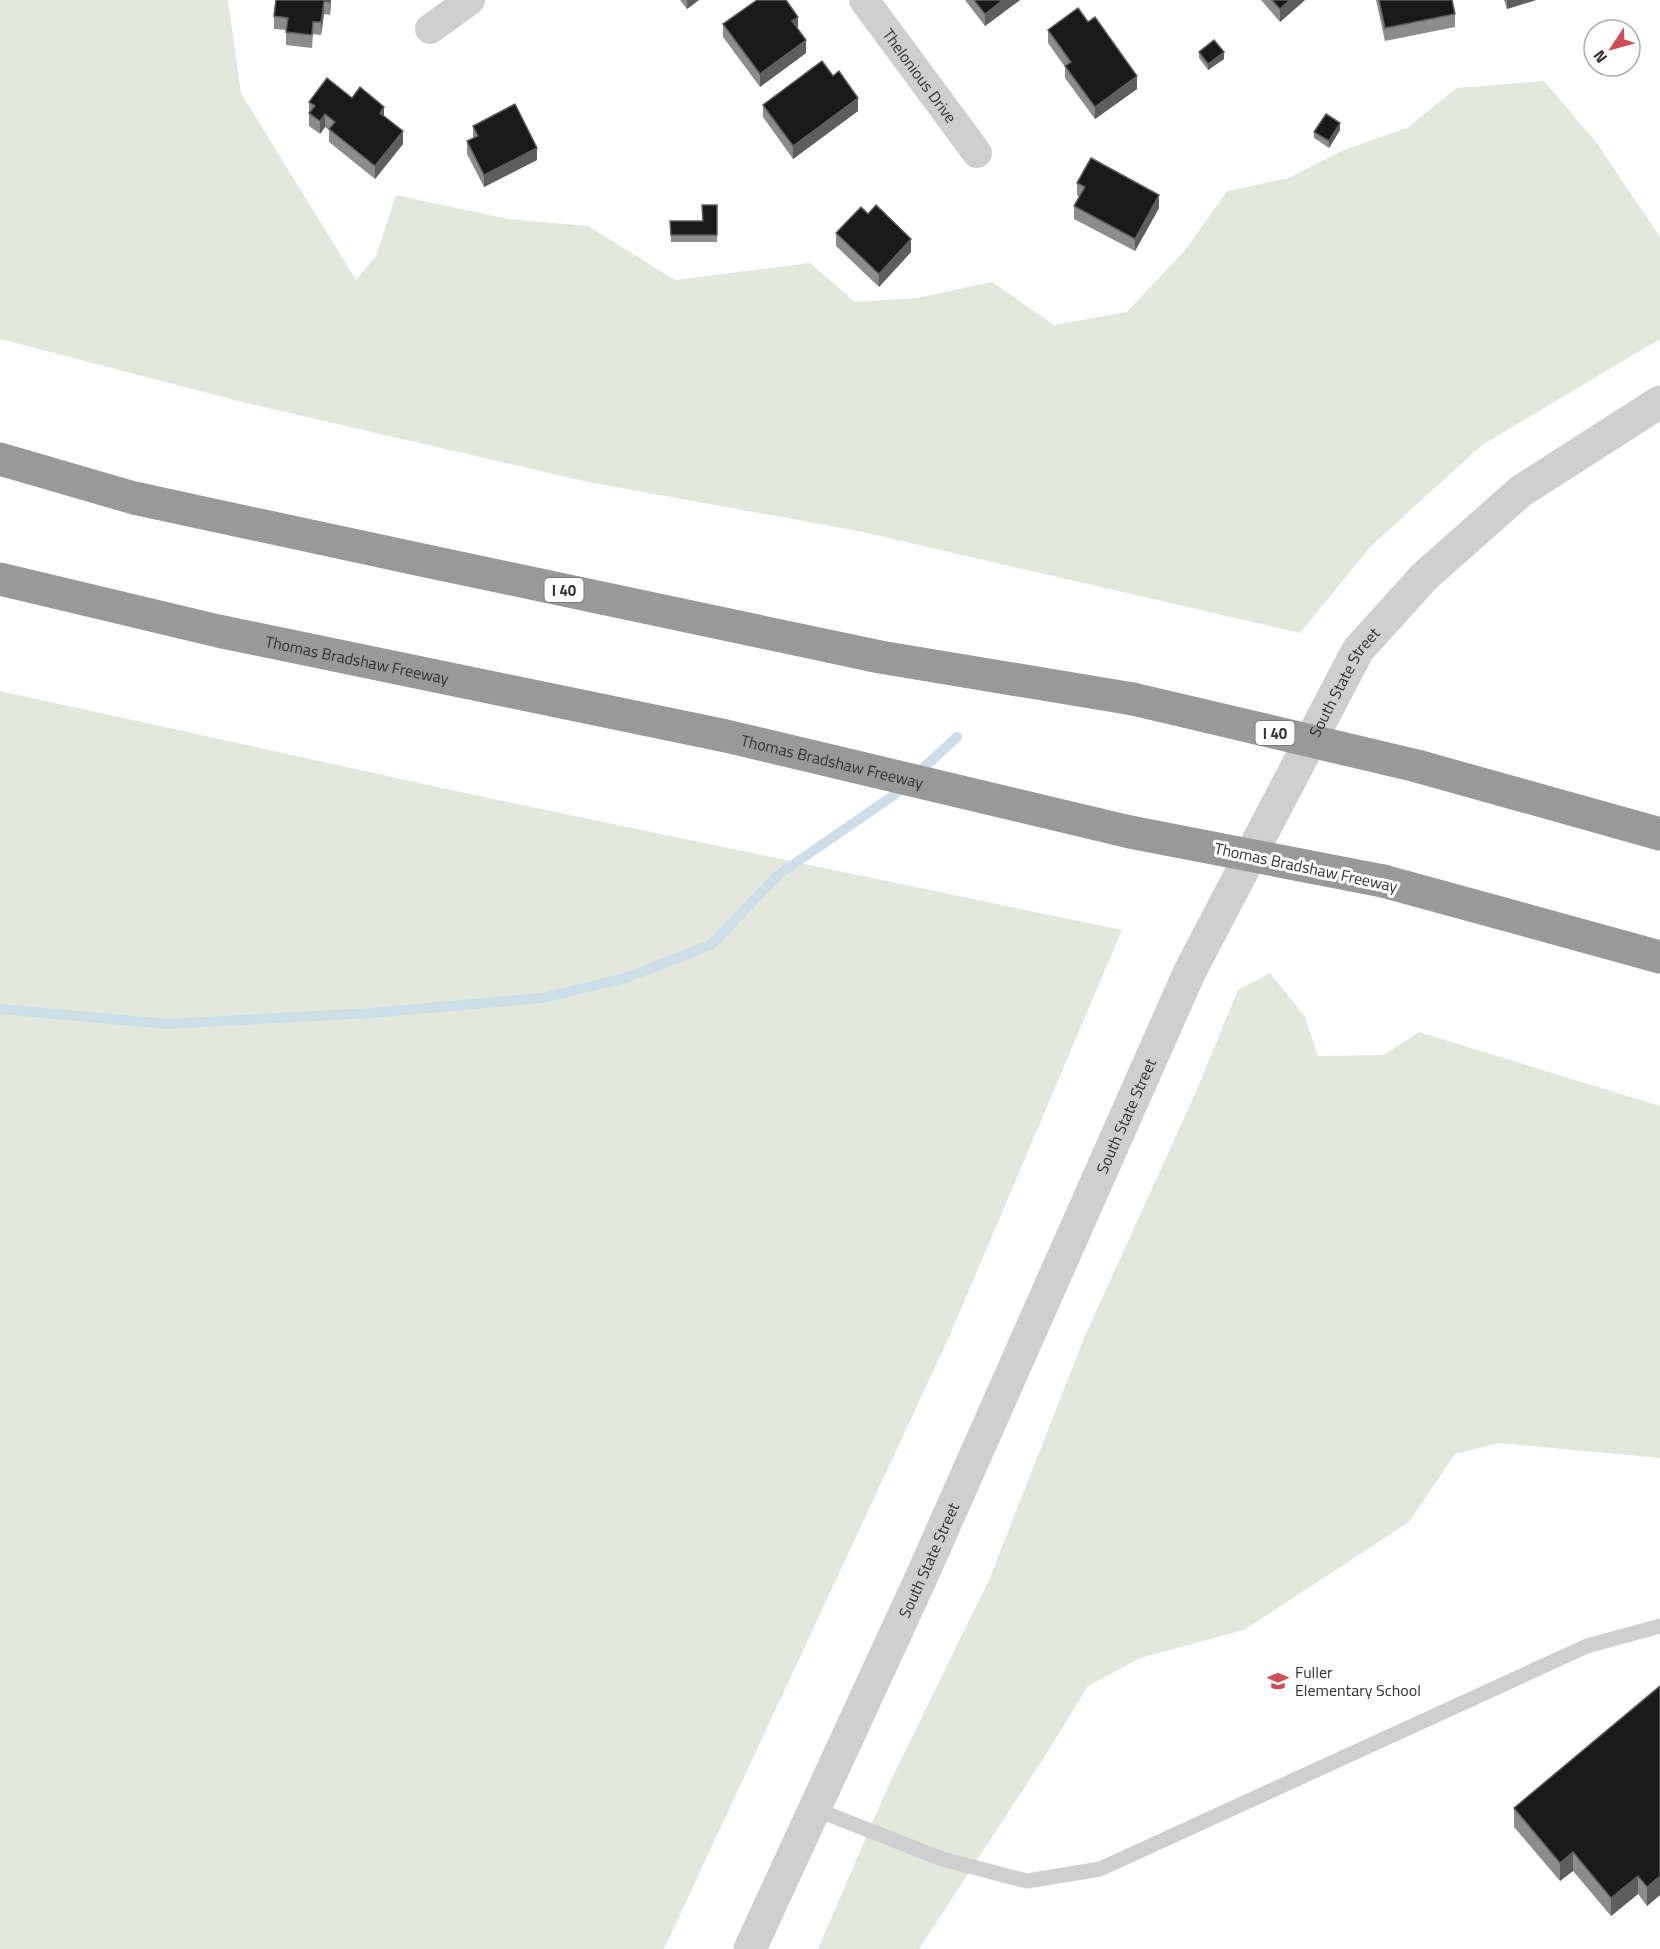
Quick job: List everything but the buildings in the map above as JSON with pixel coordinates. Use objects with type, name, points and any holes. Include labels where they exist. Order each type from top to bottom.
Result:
[{"type":"highway","name":"I 40","points":[[0,459],[134,498],[880,657],[1133,699],[1417,766],[1660,834]]},
{"type":"highway","name":"Thomas Bradshaw Freeway","points":[[0,579],[218,632],[726,736],[1130,832],[1383,881],[1660,957]]},
{"type":"street","points":[[430,29],[470,0]]},
{"type":"street","name":"Thelonious Drive","points":[[864,0],[977,153]]},
{"type":"street","name":"South State Street","points":[[750,1949],[921,1578],[1190,971],[1358,650],[1425,576],[1521,491],[1660,402]]},
{"type":"lane","points":[[815,1809],[942,1859],[1027,1881],[1100,1869],[1587,1646],[1660,1626]]},
{"type":"shaded area","points":[[0,0],[228,0],[241,93],[356,280],[376,256],[396,195],[508,219],[588,226],[675,280],[810,263],[855,302],[917,298],[992,282],[1054,325],[1127,312],[1186,249],[1227,191],[1289,178],[1344,150],[1409,127],[1456,88],[1544,81],[1596,142],[1660,237],[1660,339],[1482,445],[1371,546],[1300,633],[858,531],[588,482],[246,403],[0,339]]},
{"type":"shaded area","points":[[0,691],[479,796],[1122,930],[950,1335],[664,1949],[0,1949]]},
{"type":"shaded area","points":[[1270,973],[1305,1017],[1318,1056],[1383,1055],[1419,1032],[1660,1106],[1660,1458],[1500,1443],[1455,1454],[1409,1522],[1244,1630],[1140,1658],[1088,1686],[919,1949],[818,1949],[890,1782],[989,1580],[1084,1338],[1195,1094],[1238,990]]},
{"type":"waterway","points":[[0,1009],[167,1024],[371,1013],[543,998],[625,978],[711,945],[778,875],[894,795],[957,737]]},
{"type":"place","name":"Fuller Elementary School","points":[[1278,1681]]}]
